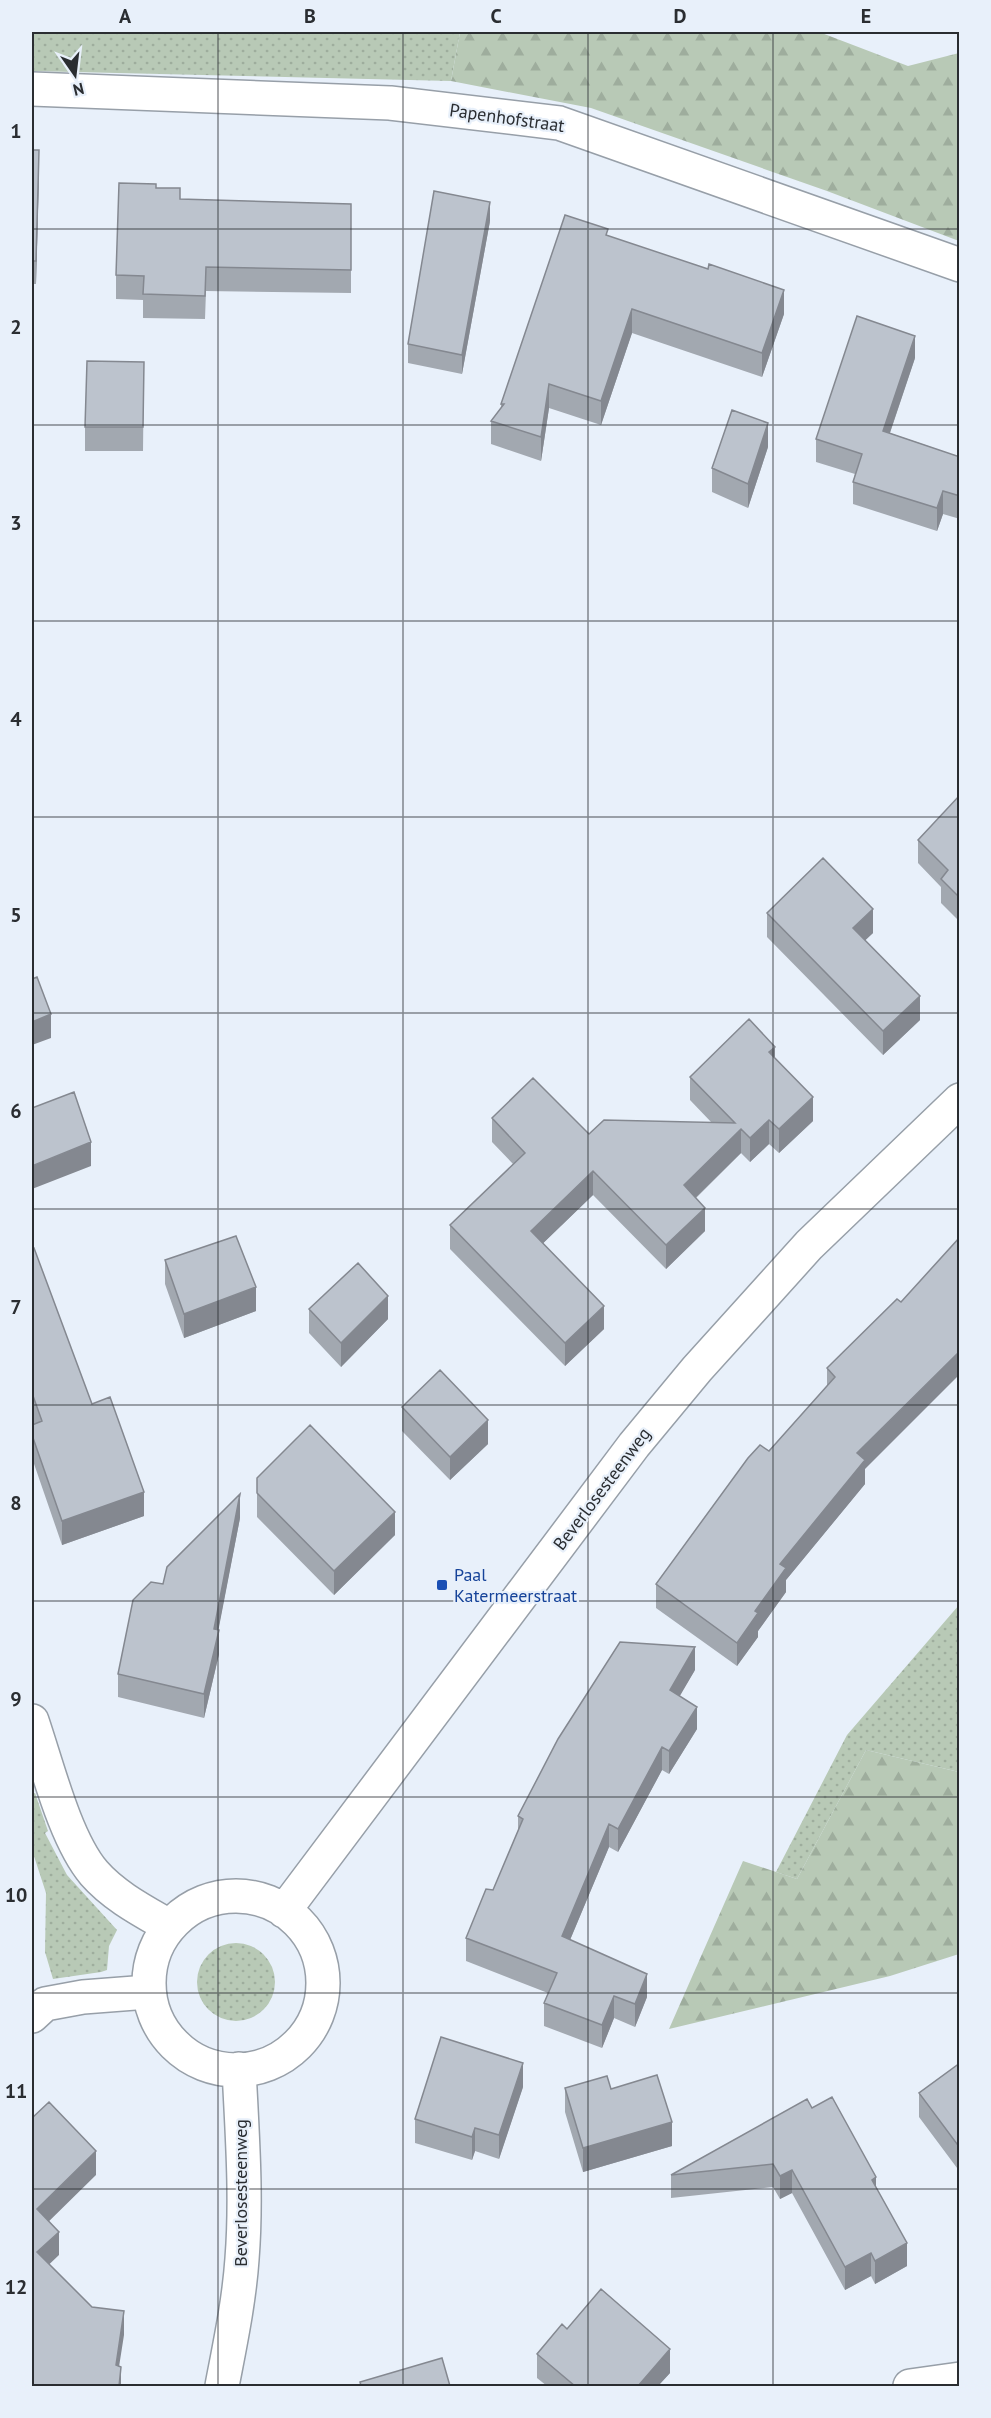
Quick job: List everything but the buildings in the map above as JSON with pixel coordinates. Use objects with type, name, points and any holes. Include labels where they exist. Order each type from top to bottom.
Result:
[{"type":"street","name":"Papenhofstraat","points":[[32,89],[390,103],[559,123],[960,265]]},
{"type":"street","name":"Beverlosesteenweg","points":[[284,1911],[634,1445],[690,1377],[809,1245],[960,1101]]},
{"type":"street","points":[[32,1721],[69,1827],[94,1873],[118,1895],[169,1926]]},
{"type":"street","points":[[234,1895],[261,1898],[284,1911],[302,1926],[313,1946],[321,1970],[323,1994],[316,2019],[291,2051],[268,2064],[239,2069],[213,2068],[193,2060],[171,2040],[148,1992],[150,1969],[156,1948],[169,1926],[186,1909],[207,1900],[234,1895]]},
{"type":"street","points":[[32,2016],[45,2004],[83,1997],[148,1992]]},
{"type":"street","name":"Beverlosesteenweg","points":[[222,2386],[236,2309],[242,2258],[244,2202],[239,2069]]},
{"type":"street","points":[[910,2386],[960,2379]]},
{"type":"green space","points":[[32,32],[460,32],[451,81],[32,71]]},
{"type":"green space","points":[[460,32],[819,32],[908,66],[959,53],[959,241],[827,191],[591,108],[451,81]]},
{"type":"green space","points":[[959,1605],[959,1772],[866,1750],[797,1879],[776,1872],[847,1735]]},
{"type":"green space","points":[[866,1750],[959,1772],[959,1954],[890,1976],[669,2029],[743,1861],[797,1879]]},
{"type":"green space","points":[[35,1793],[48,1831],[45,1833],[67,1875],[117,1930],[109,1946],[107,1970],[53,1979],[45,1952],[46,1893],[32,1850],[32,1794]]},
{"type":"green space","points":[[236,1943],[251,1946],[264,1954],[272,1967],[275,1982],[272,1997],[264,2010],[251,2018],[236,2021],[221,2018],[208,2010],[200,1997],[197,1982],[200,1967],[208,1954],[221,1946]]},
{"type":"place","name":"Paal Katermeerstraat","points":[[442,1585]]}]
